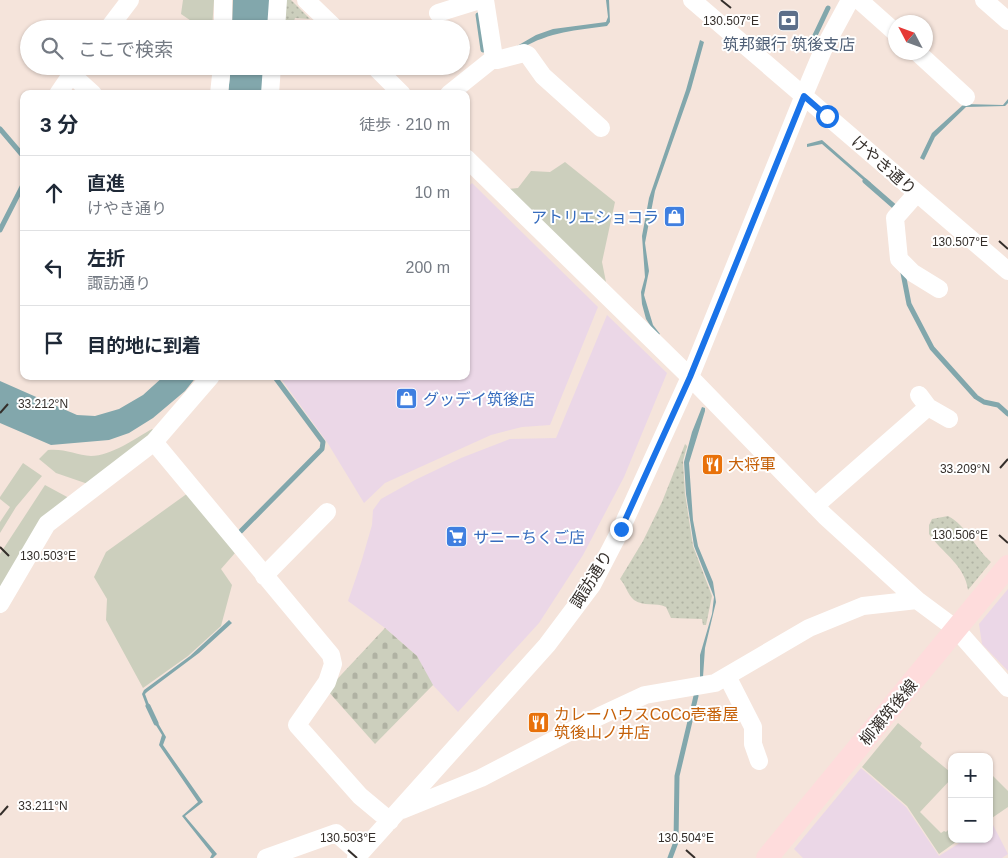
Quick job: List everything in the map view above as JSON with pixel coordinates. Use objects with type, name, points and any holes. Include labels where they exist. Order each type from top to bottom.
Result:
[{"type":"main road","name":"柳瀬筑後線","points":[[767,858],[1008,566]]},
{"type":"street","points":[[115,20],[130,0]]},
{"type":"street","points":[[223,0],[223,20]]},
{"type":"street","points":[[277,20],[278,0]]},
{"type":"street","points":[[306,0],[327,20]]},
{"type":"street","points":[[438,13],[480,0]]},
{"type":"street","points":[[485,0],[494,58]]},
{"type":"street","name":"けやき通り","points":[[692,0],[1008,270]]},
{"type":"street","name":"諏訪通り","points":[[358,856],[547,645],[592,584],[621,529],[690,377],[804,96],[824,50],[850,0]]},
{"type":"street","points":[[859,0],[888,26]]},
{"type":"street","points":[[984,0],[1008,22]]},
{"type":"street","points":[[494,58],[498,60],[524,53],[543,76],[601,128]]},
{"type":"street","points":[[454,90],[494,58]]},
{"type":"street","points":[[926,60],[966,97]]},
{"type":"street","points":[[61,90],[71,75]]},
{"type":"street","points":[[78,75],[90,90]]},
{"type":"street","points":[[219,90],[221,75]]},
{"type":"street","points":[[270,90],[271,75]]},
{"type":"street","points":[[383,75],[398,90]]},
{"type":"street","points":[[470,162],[690,377],[815,506],[917,600],[956,629],[1008,688]]},
{"type":"street","points":[[917,193],[895,218],[899,259],[913,273],[939,288]]},
{"type":"street","points":[[0,604],[47,524],[154,442],[208,380]]},
{"type":"street","points":[[815,506],[923,401],[949,419]]},
{"type":"street","points":[[154,442],[331,655],[333,664],[327,682],[297,725],[360,796],[394,816],[481,778],[600,716],[645,695],[715,683],[809,628],[862,606],[917,600]]},
{"type":"street","points":[[264,576],[327,512]]},
{"type":"street","points":[[727,676],[753,727],[753,744],[759,761]]},
{"type":"street","points":[[266,858],[336,833],[358,856]]},
{"type":"shaded area","points":[[472,183],[598,307],[550,425],[522,427],[491,435],[385,483],[364,503],[327,442],[282,380],[470,380],[470,185]]},
{"type":"shaded area","points":[[607,315],[667,373],[624,477],[583,555],[539,623],[458,712],[430,682],[417,656],[385,628],[348,601],[372,525],[373,510],[381,499],[461,458],[510,439],[556,438]]},
{"type":"shaded area","points":[[1008,589],[1008,671],[982,644],[979,624]]},
{"type":"shaded area","points":[[861,768],[906,807],[939,856],[960,843],[993,843],[993,825],[1008,854],[1002,858],[803,858],[794,849]]},
{"type":"green space","points":[[183,0],[214,0],[213,20],[190,20],[181,14]]},
{"type":"green space","points":[[283,0],[291,0],[310,19],[295,18],[294,20],[283,20]]},
{"type":"green space","points":[[565,162],[615,202],[602,262],[606,282],[507,189],[518,188],[531,171],[550,172]]},
{"type":"green space","points":[[152,429],[155,431],[88,484],[56,473],[39,459],[48,450],[91,456],[107,453]]},
{"type":"green space","points":[[685,444],[687,446],[683,461],[685,493],[693,546],[712,596],[706,625],[703,625],[702,619],[671,618],[666,607],[645,604],[634,600],[620,579],[643,541],[662,502]]},
{"type":"green space","points":[[23,463],[42,476],[16,507],[0,533],[0,522],[10,507],[0,497]]},
{"type":"green space","points":[[45,485],[69,498],[0,590],[0,554]]},
{"type":"green space","points":[[188,493],[235,553],[221,569],[232,585],[221,626],[188,656],[143,688],[106,620],[107,599],[94,577],[106,552]]},
{"type":"green space","points":[[948,516],[966,531],[991,562],[968,590],[966,581],[958,566],[929,534],[929,525],[932,519]]},
{"type":"green space","points":[[385,628],[417,656],[433,685],[375,744],[327,690]]},
{"type":"green space","points":[[898,723],[922,743],[920,747],[948,770],[948,782],[920,812],[941,833],[948,830],[948,843],[954,843],[939,854],[907,806],[862,767]]},
{"type":"green space","points":[[993,776],[1008,791],[1008,807],[993,817]]},
{"type":"water","points":[[233,0],[271,0],[270,20],[232,20]]},
{"type":"water","points":[[606,0],[609,0],[610,22],[607,26],[543,38],[522,48],[517,46],[536,35],[553,29],[606,22],[608,17]]},
{"type":"water","points":[[700,40],[704,42],[691,89],[655,191],[645,243],[649,271],[644,295],[653,325],[660,334],[657,336],[646,319],[642,304],[641,292],[645,277],[642,236],[649,198],[686,90]]},
{"type":"water","points":[[230,75],[266,75],[264,90],[228,90]]},
{"type":"water","points":[[1008,99],[1008,103],[1005,106],[966,107],[935,137],[924,160],[920,158],[932,133],[964,104],[1003,105]]},
{"type":"water","points":[[822,140],[871,183],[869,185],[822,144],[807,147],[807,144]]},
{"type":"water","points":[[160,380],[194,380],[185,391],[153,418],[129,433],[109,440],[51,445],[0,423],[0,381],[77,415],[95,416],[119,409],[143,395]]},
{"type":"water","points":[[702,407],[705,408],[705,411],[689,463],[693,520],[698,546],[713,582],[716,602],[705,648],[703,677],[700,677],[700,655],[712,614],[714,597],[694,546],[686,494],[684,462],[692,432]]},
{"type":"water","points":[[229,620],[232,623],[199,653],[145,694],[151,710],[148,710],[142,694],[144,690],[190,656]]},
{"type":"water","points":[[155,718],[166,737],[163,745],[203,802],[185,816],[217,854],[213,858],[210,858],[212,854],[182,816],[198,802],[159,745],[162,735],[152,719]]},
{"type":"waterway","points":[[810,46],[828,8]]},
{"type":"waterway","points":[[478,15],[483,50]]},
{"type":"waterway","points":[[0,129],[20,152]]},
{"type":"waterway","points":[[865,181],[897,210]]},
{"type":"waterway","points":[[0,230],[20,191]]},
{"type":"waterway","points":[[902,268],[909,304],[932,348],[976,397],[984,402],[998,405],[1008,414]]},
{"type":"waterway","points":[[241,531],[322,449],[323,442],[277,380]]},
{"type":"waterway","points":[[670,858],[676,842],[677,776],[696,696]]},
{"type":"waterway","points":[[148,706],[156,723]]},
{"type":"place","name":"筑邦銀行 筑後支店","points":[[789,20]]},
{"type":"place","name":"アトリエショコラ","points":[[675,217]]},
{"type":"place","name":"グッデイ筑後店","points":[[407,399]]},
{"type":"place","name":"大将軍","points":[[712,464]]},
{"type":"place","name":"サニーちくご店","points":[[457,537]]},
{"type":"place","name":"カレーハウスCoCo壱番屋 筑後山ノ井店","points":[[538,723]]},
{"type":"route","points":[[621,529],[690,377],[804,96],[827,116]]}]
